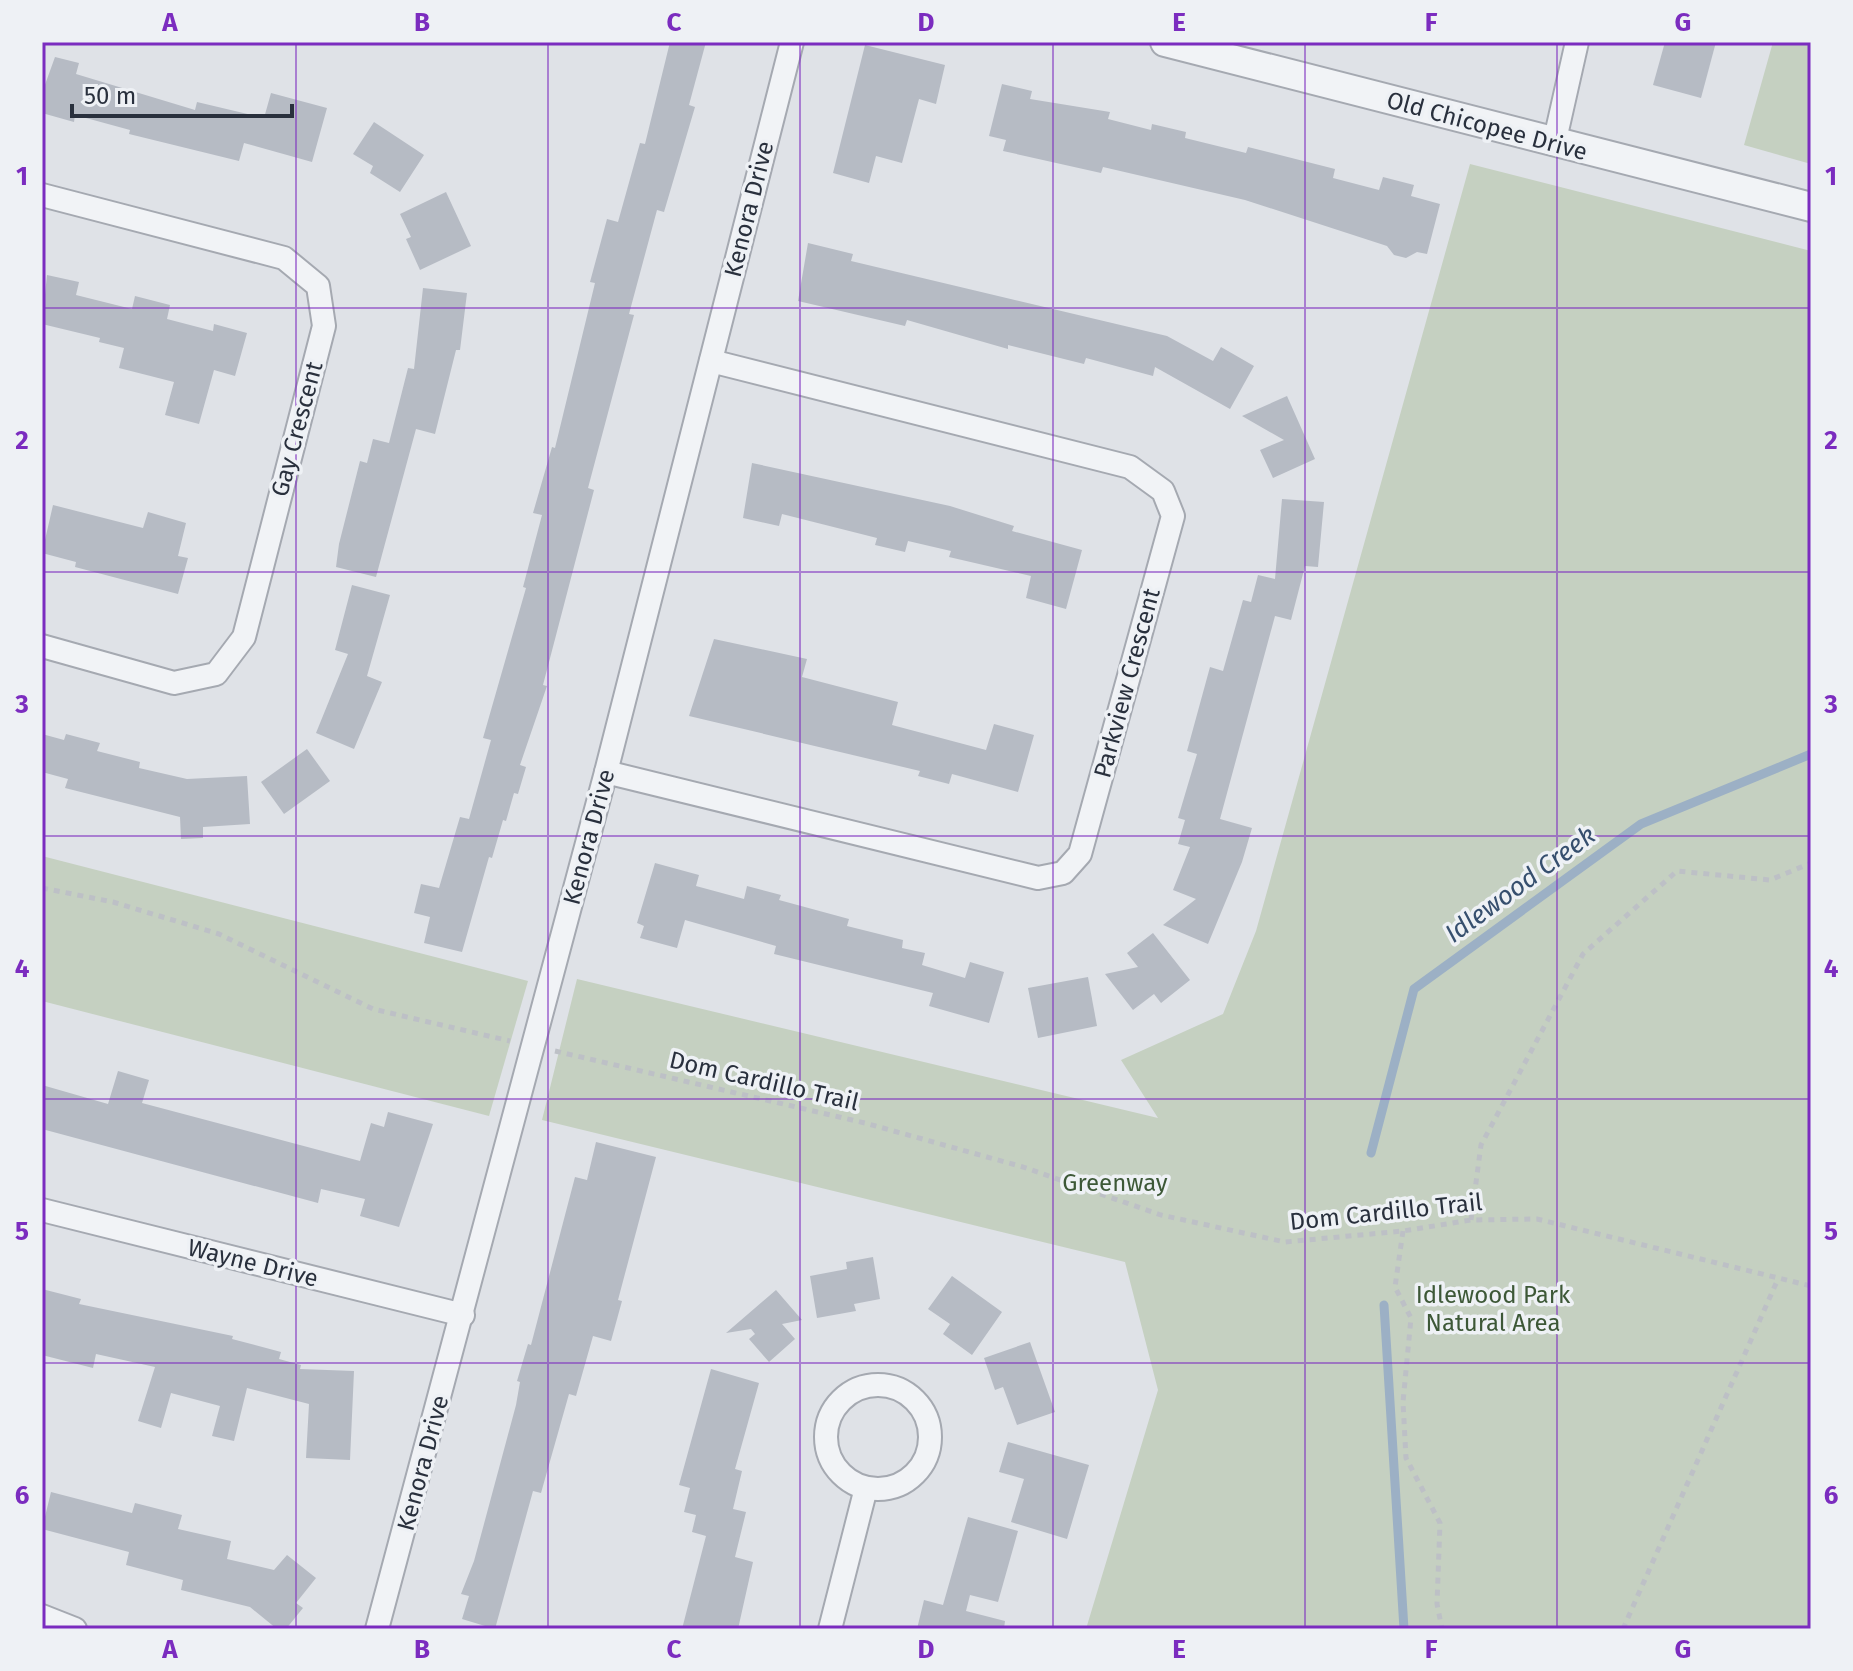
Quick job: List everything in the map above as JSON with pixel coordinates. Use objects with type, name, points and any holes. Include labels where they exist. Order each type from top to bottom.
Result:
[{"type":"street","name":"Kenora Drive","points":[[377,1629],[606,772],[792,42]]},
{"type":"street","name":"Old Chicopee Drive","points":[[1165,42],[1554,144],[1811,207]]},
{"type":"street","points":[[1554,144],[1577,42]]},
{"type":"street","name":"Gay Crescent","points":[[42,195],[284,258],[318,286],[324,326],[244,637],[216,674],[174,683],[42,646]]},
{"type":"street","name":"Parkview Crescent","points":[[606,772],[1038,878],[1063,873],[1080,854],[1173,516],[1163,491],[1130,467],[711,361]]},
{"type":"street","name":"Wayne Drive","points":[[42,1210],[463,1315]]},
{"type":"street","points":[[879,1384],[903,1391],[917,1402],[928,1423],[930,1441],[918,1470],[904,1482],[884,1489],[866,1488],[842,1474],[831,1460],[826,1430],[831,1413],[842,1398],[861,1387],[879,1384]]},
{"type":"street","points":[[830,1629],[866,1488]]},
{"type":"street","points":[[42,1616],[75,1629]]},
{"type":"path","points":[[1471,1220],[1481,1145],[1583,954],[1677,871],[1770,880],[1811,863]]},
{"type":"path","points":[[42,888],[113,902],[219,934],[373,1009],[511,1041]]},
{"type":"path","name":"Dom Cardillo Trail","points":[[549,1050],[865,1123],[1023,1167],[1161,1215],[1285,1242],[1403,1231],[1471,1220],[1537,1219],[1811,1286]]},
{"type":"path","points":[[1403,1231],[1395,1287],[1411,1318],[1403,1402],[1406,1458],[1440,1523],[1437,1604],[1442,1629]]},
{"type":"path","points":[[1623,1629],[1778,1279]]},
{"type":"green space","points":[[1773,42],[1811,42],[1811,164],[1744,145]]},
{"type":"green space","name":"Idlewood Park Natural Area","points":[[1470,164],[1811,251],[1811,1629],[1086,1629],[1158,1390],[1125,1262],[542,1120],[577,979],[1158,1118],[1121,1060],[1223,1014],[1256,931]]},
{"type":"green space","points":[[42,856],[528,981],[489,1116],[42,1001]]},
{"type":"building","points":[[670,42],[706,42],[689,105],[695,107],[664,212],[657,210],[629,314],[634,315],[588,488],[594,490],[543,685],[547,686],[520,765],[526,767],[518,794],[514,793],[506,821],[503,820],[492,858],[489,857],[462,952],[424,943],[430,917],[414,913],[421,884],[439,888],[460,817],[469,819],[491,740],[483,738],[526,588],[523,587],[542,515],[533,513],[552,447],[555,448],[595,283],[590,282],[607,219],[618,222],[640,143],[645,144]]},
{"type":"building","points":[[1665,42],[1716,42],[1701,98],[1653,85]]},
{"type":"building","points":[[865,45],[945,65],[936,104],[919,99],[902,163],[876,156],[869,183],[833,173]]},
{"type":"building","points":[[55,57],[79,63],[76,74],[195,110],[197,102],[264,118],[271,93],[327,108],[312,162],[244,143],[239,161],[129,134],[130,130],[75,115],[74,122],[42,113],[42,93]]},
{"type":"building","points":[[1002,84],[1032,91],[1030,99],[1110,112],[1108,119],[1151,130],[1152,124],[1186,132],[1185,138],[1246,153],[1248,147],[1335,169],[1333,178],[1379,190],[1383,177],[1414,185],[1411,196],[1440,204],[1427,254],[1417,252],[1406,258],[1394,255],[1387,246],[1245,200],[1103,167],[1101,173],[1003,151],[1006,140],[989,136]]},
{"type":"building","points":[[374,122],[424,155],[400,192],[370,173],[373,166],[353,154]]},
{"type":"building","points":[[446,192],[471,246],[420,270],[406,239],[411,237],[400,214]]},
{"type":"building","points":[[808,243],[853,254],[851,261],[1167,336],[1213,361],[1221,347],[1254,366],[1230,409],[1155,367],[1153,376],[1086,358],[1084,364],[1008,345],[1008,349],[907,320],[905,326],[798,301]]},
{"type":"building","points":[[47,275],[79,282],[76,295],[132,309],[135,296],[170,305],[167,319],[213,331],[214,324],[247,333],[235,376],[214,370],[199,424],[165,415],[174,382],[119,368],[124,348],[99,342],[100,338],[42,324]]},
{"type":"building","points":[[423,288],[467,293],[460,350],[456,350],[435,434],[416,429],[376,577],[336,567],[339,544],[360,461],[367,463],[373,439],[389,443],[408,368],[414,369]]},
{"type":"building","points":[[1287,396],[1315,459],[1273,478],[1260,450],[1284,440],[1242,416]]},
{"type":"building","points":[[752,463],[950,506],[1014,526],[1012,531],[1082,550],[1066,609],[1026,598],[1031,576],[949,557],[951,551],[908,541],[905,552],[875,545],[877,538],[782,514],[779,526],[743,518]]},
{"type":"building","points":[[1282,499],[1324,502],[1318,567],[1305,566],[1291,620],[1275,616],[1220,819],[1252,828],[1242,862],[1208,944],[1163,925],[1196,899],[1173,890],[1190,847],[1178,844],[1185,820],[1178,818],[1197,754],[1187,751],[1210,667],[1223,671],[1243,600],[1251,602],[1258,575],[1275,579]]},
{"type":"building","points":[[53,505],[143,528],[148,512],[186,523],[178,556],[188,558],[178,594],[75,567],[76,562],[42,553]]},
{"type":"building","points":[[352,585],[390,595],[367,676],[382,682],[354,749],[316,733],[348,654],[335,650]]},
{"type":"building","points":[[714,639],[807,659],[802,677],[898,702],[892,725],[986,750],[994,724],[1034,735],[1018,792],[952,774],[949,784],[918,776],[920,771],[689,716]]},
{"type":"building","points":[[42,734],[64,740],[66,734],[100,743],[97,751],[140,762],[139,768],[187,779],[247,776],[250,824],[203,827],[203,838],[181,839],[180,817],[65,788],[68,779],[42,772]]},
{"type":"building","points":[[307,749],[330,781],[284,814],[261,782]]},
{"type":"building","points":[[655,863],[699,875],[696,886],[744,899],[747,886],[781,895],[779,900],[849,919],[847,926],[903,940],[902,948],[925,953],[922,965],[965,978],[970,962],[1004,972],[989,1023],[929,1006],[933,993],[774,954],[776,946],[685,920],[677,948],[640,938],[644,926],[637,923]]},
{"type":"building","points":[[1153,933],[1190,980],[1161,1003],[1154,994],[1133,1010],[1105,974],[1138,967],[1127,953]]},
{"type":"building","points":[[1088,977],[1097,1026],[1038,1038],[1028,988]]},
{"type":"building","points":[[118,1071],[149,1080],[142,1103],[360,1161],[371,1123],[384,1127],[388,1112],[433,1124],[399,1227],[360,1216],[365,1199],[321,1189],[318,1203],[42,1129],[42,1085],[108,1104]]},
{"type":"building","points":[[596,1142],[656,1157],[618,1300],[622,1301],[611,1341],[593,1336],[576,1396],[569,1394],[541,1493],[533,1491],[495,1629],[462,1619],[469,1596],[461,1594],[474,1561],[516,1405],[520,1382],[517,1381],[528,1344],[531,1345],[575,1177],[587,1180]]},
{"type":"building","points":[[873,1257],[880,1299],[854,1304],[856,1311],[817,1318],[810,1276],[847,1269],[846,1262]]},
{"type":"building","points":[[952,1276],[1002,1312],[972,1355],[943,1334],[950,1324],[928,1309]]},
{"type":"building","points":[[42,1289],[81,1299],[79,1304],[233,1336],[232,1339],[281,1352],[279,1359],[301,1365],[300,1369],[354,1371],[350,1460],[306,1458],[309,1404],[247,1388],[234,1441],[212,1436],[220,1406],[171,1393],[161,1428],[138,1421],[155,1367],[96,1354],[93,1368],[42,1355]]},
{"type":"building","points":[[776,1290],[802,1320],[782,1324],[795,1339],[769,1362],[749,1339],[755,1334],[751,1329],[726,1333]]},
{"type":"building","points":[[1030,1342],[1055,1412],[1017,1425],[1003,1387],[995,1390],[984,1358]]},
{"type":"building","points":[[711,1369],[759,1383],[735,1469],[742,1471],[733,1509],[746,1512],[735,1557],[753,1562],[738,1629],[682,1629],[706,1536],[692,1532],[696,1515],[684,1512],[690,1488],[679,1485]]},
{"type":"building","points":[[1008,1442],[1089,1465],[1067,1539],[1011,1522],[1024,1479],[999,1472]]},
{"type":"building","points":[[51,1492],[132,1513],[135,1503],[182,1515],[178,1529],[231,1541],[227,1559],[274,1570],[287,1555],[316,1578],[296,1603],[303,1608],[286,1629],[277,1629],[250,1607],[181,1590],[183,1580],[126,1565],[129,1552],[42,1529]]},
{"type":"building","points":[[968,1517],[1018,1531],[998,1602],[970,1595],[966,1611],[1005,1621],[1004,1629],[917,1629],[924,1600],[943,1605]]},
{"type":"waterway","name":"Idlewood Creek","points":[[1371,1153],[1414,989],[1641,824],[1811,754]]},
{"type":"waterway","name":"Idlewood Creek","points":[[1384,1305],[1404,1629]]},
{"type":"park label","name":"Greenway","points":[[1115,1183]]}]
